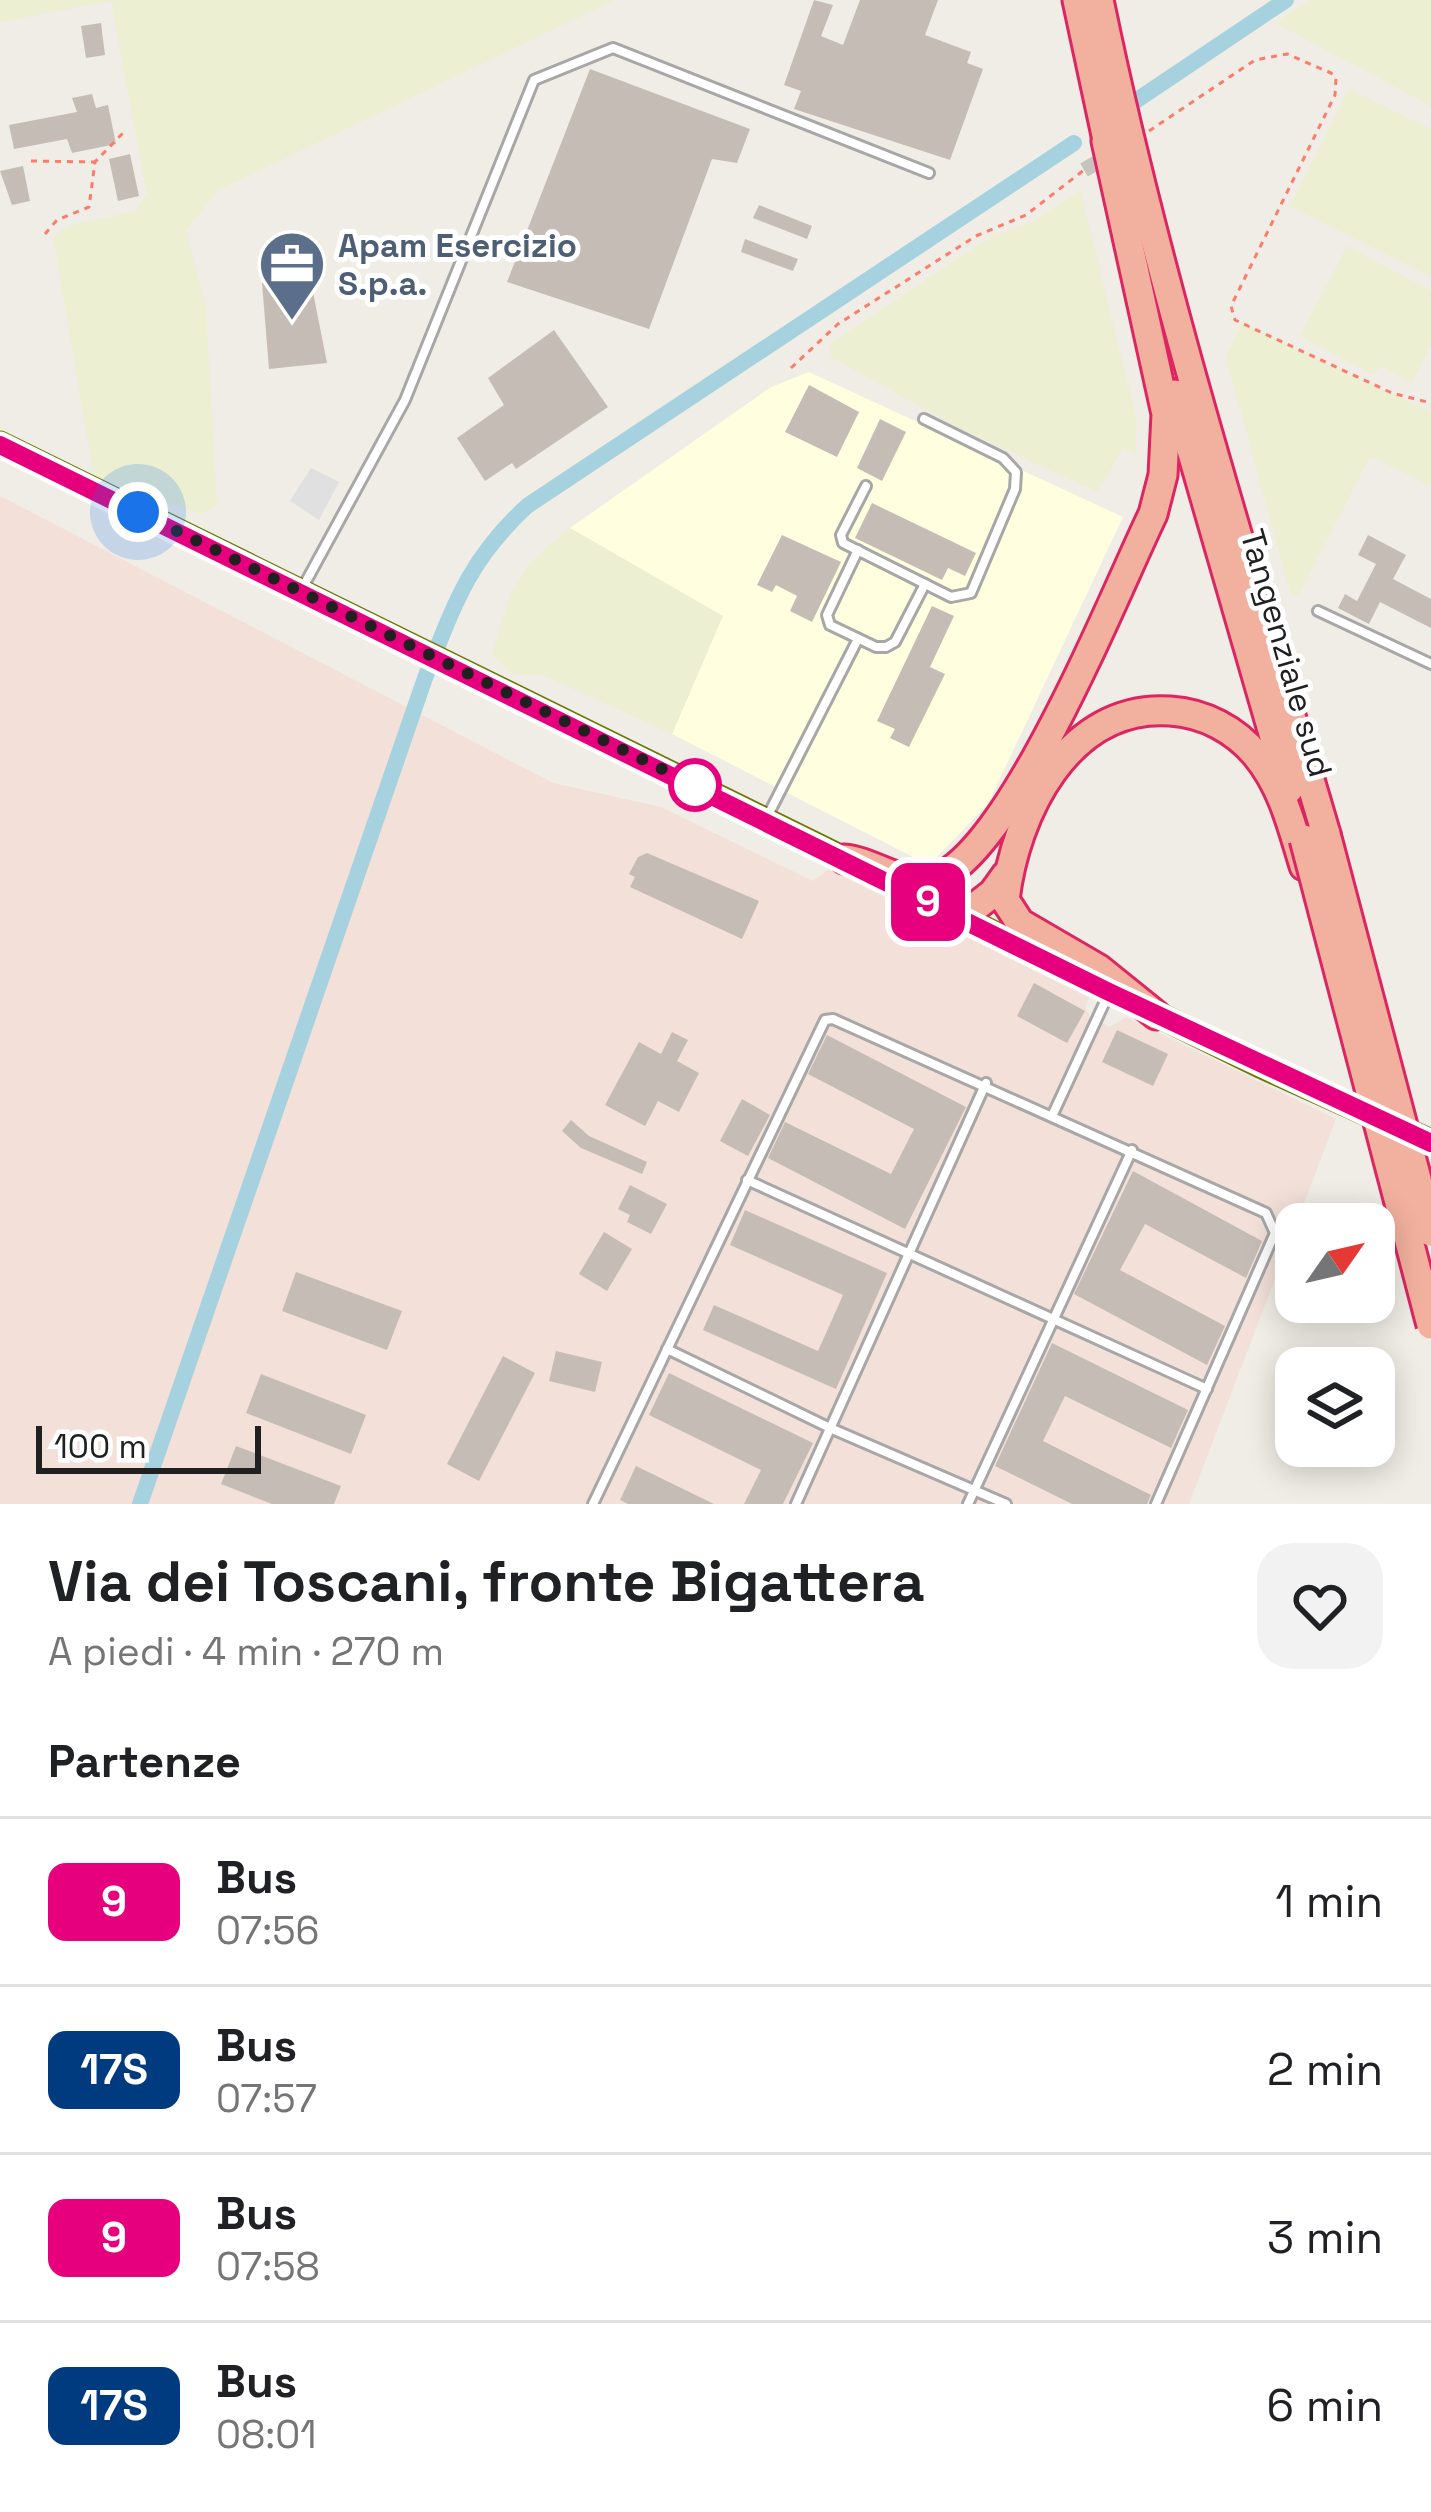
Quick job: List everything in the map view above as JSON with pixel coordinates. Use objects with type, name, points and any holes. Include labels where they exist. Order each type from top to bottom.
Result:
[{"type":"highway","name":"Tangenziale sud","points":[[1077,0],[1106,141],[1309,838],[1431,1232]]},
{"type":"highway","name":"Tangenziale sud","points":[[1099,0],[1125,128],[1197,395],[1431,1325]]},
{"type":"highway","points":[[961,918],[964,881],[974,854],[1017,796],[1153,514],[1163,475],[1163,398],[1106,141]]},
{"type":"highway","points":[[1156,1015],[1100,969],[1020,923],[1005,900],[1008,872],[1033,803],[1053,768],[1074,746],[1116,718],[1163,710],[1213,722],[1255,752],[1309,838]]},
{"type":"highway","points":[[844,859],[865,860],[912,881],[930,881],[974,854]]},
{"type":"highway","points":[[961,918],[993,893],[1008,872]]},
{"type":"main road","points":[[0,445],[1156,1015],[1431,1142]]},
{"type":"lane","points":[[301,592],[405,400],[534,80],[613,48],[929,173]]},
{"type":"lane","points":[[866,486],[841,535],[843,543],[951,597],[971,593],[1016,481],[1003,458],[924,419]]},
{"type":"lane","points":[[858,550],[827,615],[830,625],[876,647],[895,642],[925,584]]},
{"type":"lane","points":[[1318,611],[1431,664]]},
{"type":"lane","points":[[766,820],[858,639]]},
{"type":"lane","points":[[1053,1114],[1109,992]]},
{"type":"lane","points":[[593,1504],[825,1020],[833,1018],[1266,1213],[1275,1233],[1156,1504]]},
{"type":"lane","points":[[796,1504],[986,1083]]},
{"type":"lane","points":[[968,1504],[1132,1150]]},
{"type":"lane","points":[[747,1180],[1207,1389]]},
{"type":"lane","points":[[667,1349],[830,1428],[1006,1504]]},
{"type":"path","points":[[1142,136],[1255,60],[1287,54],[1331,73],[1336,78],[1336,95],[1231,306],[1234,320],[1392,393],[1431,404]]},
{"type":"path","points":[[45,234],[57,220],[89,207],[95,162],[123,133]]},
{"type":"path","points":[[31,161],[95,162]]},
{"type":"path","points":[[791,368],[838,324],[976,236],[1026,215],[1084,170]]},
{"type":"shaded area","points":[[0,0],[615,0],[217,191],[186,231],[206,310],[217,505],[200,514],[94,476],[53,237],[68,226],[135,211],[147,194],[111,1],[0,22]]},
{"type":"shaded area","points":[[1310,0],[1431,0],[1431,106],[1275,23]]},
{"type":"shaded area","points":[[1349,89],[1431,129],[1431,277],[1290,206]]},
{"type":"shaded area","points":[[1080,190],[1136,417],[1136,455],[1123,449],[1097,492],[953,425],[831,357],[829,344],[988,238],[1032,222]]},
{"type":"shaded area","points":[[1347,246],[1431,291],[1431,345],[1412,383],[1380,366],[1374,375],[1300,336]]},
{"type":"shaded area","points":[[1242,323],[1431,412],[1431,486],[1370,456],[1299,595],[1291,595],[1226,357]]},
{"type":"shaded area","points":[[809,372],[1123,517],[988,804],[929,865],[672,734],[722,616],[570,528],[771,387]]},
{"type":"shaded area","points":[[311,468],[339,482],[319,520],[290,501]]},
{"type":"shaded area","points":[[0,496],[553,783],[661,807],[813,881],[829,869],[1090,996],[1085,1007],[1090,1017],[1110,1027],[1126,1017],[1336,1119],[1304,1203],[1275,1203],[1275,1279],[1189,1504],[0,1504]]},
{"type":"shaded area","points":[[570,528],[723,616],[672,734],[540,674],[512,674],[492,654],[511,593],[529,563]]},
{"type":"building","points":[[814,0],[833,5],[821,36],[843,45],[860,0],[938,0],[925,35],[971,52],[967,63],[983,69],[950,160],[794,109],[801,91],[784,85]]},
{"type":"building","points":[[101,23],[105,55],[86,58],[81,26]]},
{"type":"building","points":[[590,69],[750,129],[737,163],[712,159],[649,329],[507,282]]},
{"type":"building","points":[[92,94],[96,108],[108,105],[116,144],[72,153],[67,139],[14,149],[9,125],[77,112],[72,98]]},
{"type":"building","points":[[130,154],[139,196],[118,201],[109,159]]},
{"type":"building","points":[[23,166],[30,201],[12,205],[0,171]]},
{"type":"building","points":[[759,205],[812,226],[807,239],[753,218]]},
{"type":"building","points":[[745,239],[798,259],[793,271],[741,252]]},
{"type":"building","name":"Apam Esercizio S.p.a.","points":[[311,282],[327,363],[269,369],[262,283]]},
{"type":"building","points":[[554,330],[608,407],[516,469],[512,463],[485,481],[457,438],[504,405],[488,378]]},
{"type":"building","points":[[809,385],[859,412],[837,457],[785,432]]},
{"type":"building","points":[[880,419],[906,432],[882,481],[857,468]]},
{"type":"building","points":[[872,503],[976,553],[965,576],[948,568],[942,580],[855,538]]},
{"type":"building","points":[[782,535],[841,562],[812,622],[790,611],[797,596],[776,585],[772,592],[757,585]]},
{"type":"building","points":[[1368,535],[1406,555],[1393,579],[1431,599],[1431,628],[1380,602],[1369,624],[1338,608],[1345,594],[1357,601],[1376,564],[1358,555]]},
{"type":"building","points":[[932,606],[954,616],[930,667],[945,674],[909,747],[890,738],[895,729],[877,721]]},
{"type":"building","points":[[647,853],[759,901],[742,939],[630,887],[635,877],[629,874],[638,857]]},
{"type":"building","points":[[1034,983],[1085,1011],[1067,1043],[1017,1016]]},
{"type":"building","points":[[1117,1030],[1168,1054],[1153,1086],[1102,1062]]},
{"type":"building","points":[[672,1032],[688,1040],[677,1061],[699,1073],[679,1112],[658,1101],[645,1126],[605,1105],[639,1042],[661,1054]]},
{"type":"building","points":[[827,1035],[966,1107],[905,1229],[768,1158],[785,1122],[891,1174],[914,1129],[808,1074]]},
{"type":"building","points":[[742,1099],[770,1115],[748,1156],[720,1141]]},
{"type":"building","points":[[571,1120],[589,1136],[647,1162],[642,1174],[581,1148],[562,1131]]},
{"type":"building","points":[[1133,1171],[1262,1241],[1246,1278],[1145,1224],[1120,1270],[1225,1326],[1207,1365],[1074,1294]]},
{"type":"building","points":[[630,1185],[667,1204],[651,1234],[627,1222],[630,1215],[618,1209]]},
{"type":"building","points":[[745,1210],[887,1273],[836,1389],[703,1330],[714,1305],[818,1351],[843,1295],[730,1245]]},
{"type":"building","points":[[604,1232],[632,1249],[607,1291],[579,1274]]},
{"type":"building","points":[[296,1272],[402,1311],[387,1350],[282,1311]]},
{"type":"building","points":[[1052,1343],[1188,1410],[1171,1448],[1065,1396],[1043,1441],[1151,1495],[1147,1504],[1072,1504],[995,1466]]},
{"type":"building","points":[[556,1351],[602,1362],[595,1392],[549,1381]]},
{"type":"building","points":[[503,1356],[535,1373],[479,1481],[447,1464]]},
{"type":"building","points":[[669,1373],[813,1443],[783,1504],[744,1504],[761,1470],[649,1415]]},
{"type":"building","points":[[261,1374],[366,1415],[351,1454],[246,1413]]},
{"type":"building","points":[[236,1446],[341,1486],[334,1504],[272,1504],[221,1484]]},
{"type":"building","points":[[636,1466],[714,1504],[628,1504],[620,1500]]},
{"type":"waterway","points":[[1128,106],[1286,0]]},
{"type":"waterway","points":[[140,1504],[425,678],[476,566],[527,506],[1074,143]]},
{"type":"tunnel","points":[[1084,170],[1113,153]]},
{"type":"bus line","name":"9","points":[[0,445],[1109,992],[1431,1143]]},
{"type":"place","name":"Apam Esercizio S.p.a.","points":[[292,323]]},
{"type":"route","points":[[138,512],[695,785]]}]
